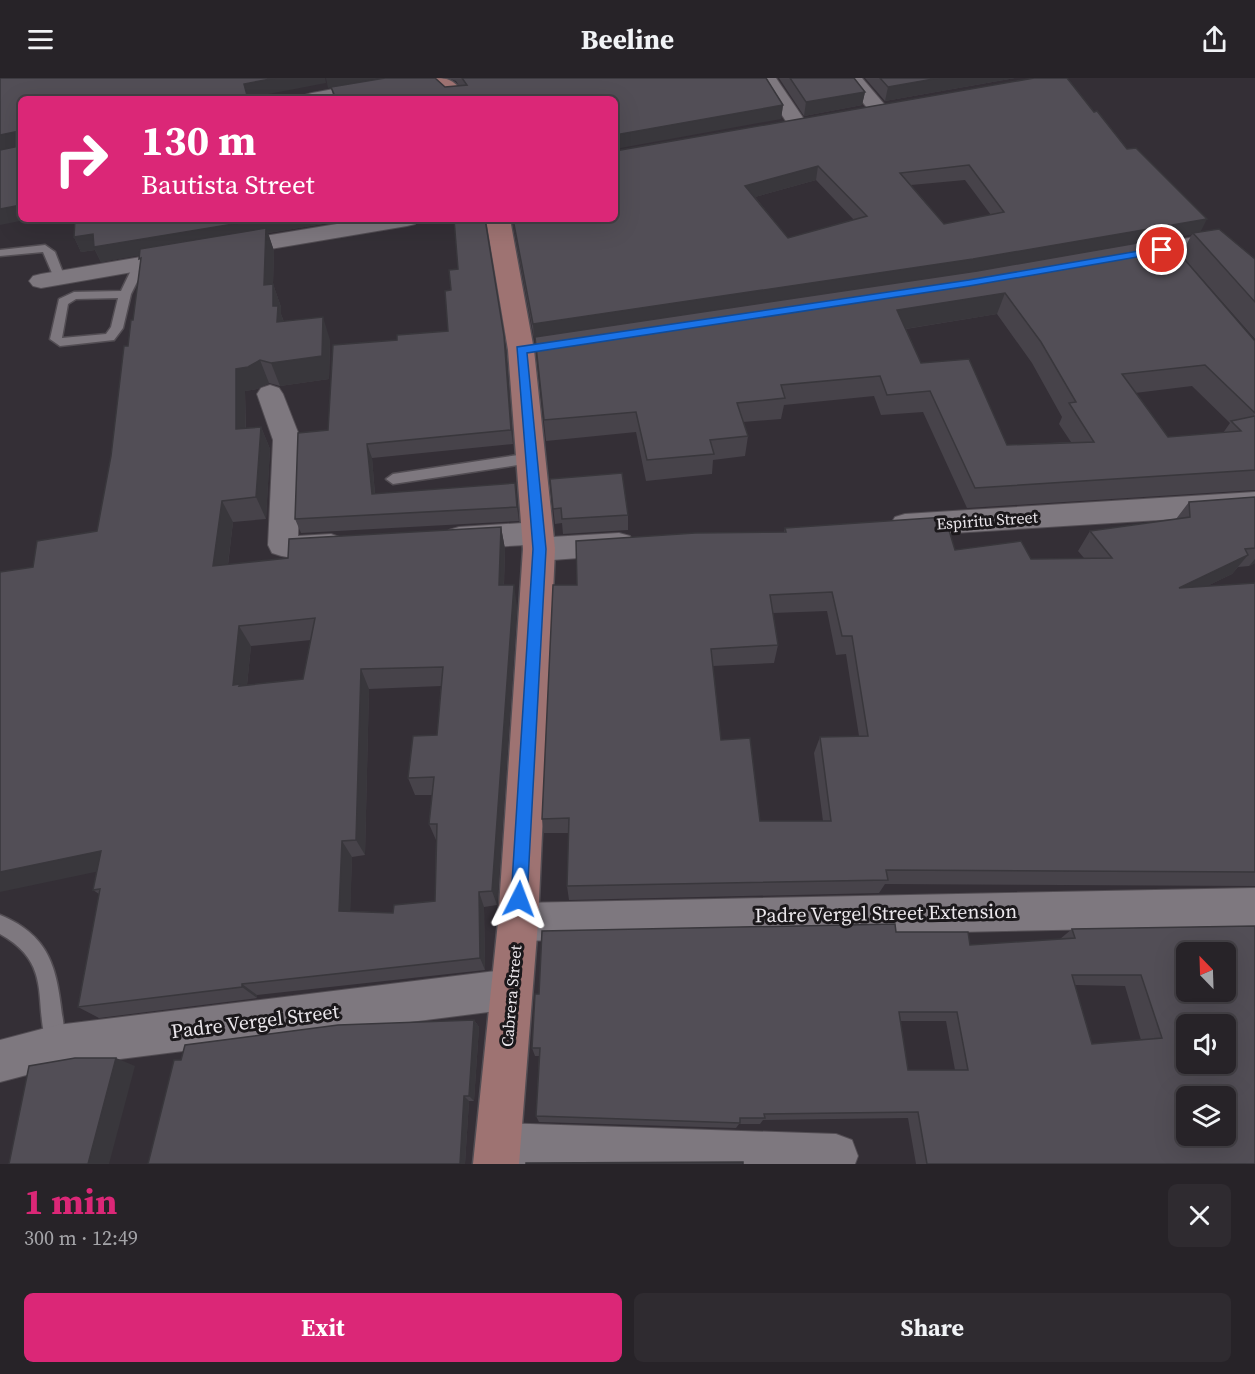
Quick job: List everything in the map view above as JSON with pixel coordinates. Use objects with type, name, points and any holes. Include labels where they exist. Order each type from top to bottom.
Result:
[{"type":"street","points":[[328,96],[423,78]]},
{"type":"street","points":[[436,78],[448,86],[455,96]]},
{"type":"street","points":[[767,78],[788,127],[819,122]]},
{"type":"street","points":[[852,78],[871,113],[902,107]]},
{"type":"street","points":[[50,280],[390,222]]},
{"type":"street","name":"Cabrera Street","points":[[497,1154],[518,922],[539,541],[531,458],[533,348],[499,222]]},
{"type":"street","points":[[1109,260],[1170,259],[1213,240]]},
{"type":"street","points":[[270,394],[287,440],[283,545],[291,548],[362,544]]},
{"type":"street","name":"Espiritu Street","points":[[873,528],[1255,503]]},
{"type":"street","points":[[432,539],[646,542]]},
{"type":"street","name":"Padre Vergel Street Extension","points":[[518,922],[1255,907]]},
{"type":"street","name":"Padre Vergel Street","points":[[0,1061],[57,1046],[512,989]]},
{"type":"street","points":[[497,1154],[836,1156]]},
{"type":"lane","points":[[0,253],[45,249],[50,252],[50,280]]},
{"type":"lane","points":[[125,294],[74,296],[67,299],[63,303],[56,339],[60,342],[110,337],[117,328],[125,294],[140,264]]},
{"type":"lane","points":[[393,479],[531,458]]},
{"type":"lane","points":[[0,924],[19,935],[35,949],[47,983],[57,1046]]},
{"type":"building","points":[[0,78],[276,78],[244,84],[247,96],[18,96],[18,206],[0,209],[0,150],[15,147],[15,132],[0,135]]},
{"type":"building","points":[[385,78],[435,78],[445,87],[467,85],[462,78],[766,78],[783,105],[618,134],[618,96],[335,96],[331,87]]},
{"type":"building","points":[[790,78],[854,78],[865,92],[806,102]]},
{"type":"building","points":[[880,78],[939,78],[888,87]]},
{"type":"building","points":[[1034,78],[1067,78],[1127,149],[1136,148],[1207,219],[973,259],[533,324],[514,222],[618,222],[618,150]],"holes":[[[969,165],[1004,212],[944,224],[900,173]],[[818,166],[867,216],[788,238],[745,186]]]},
{"type":"building","points":[[75,222],[246,222],[94,247],[93,234],[74,237]]},
{"type":"building","points":[[454,222],[485,222],[504,336],[511,430],[367,444],[372,494],[515,483],[517,507],[295,519],[298,433],[328,430],[333,345],[397,340],[397,335],[448,331],[445,291],[451,290],[449,270],[458,269]]},
{"type":"building","points":[[266,228],[264,285],[273,284],[273,306],[278,306],[277,322],[323,317],[322,356],[271,363],[260,360],[248,367],[236,369],[236,429],[261,427],[256,497],[222,501],[213,566],[288,558],[289,539],[501,527],[499,585],[514,585],[492,891],[479,892],[480,958],[242,984],[242,987],[78,1007],[100,889],[93,890],[101,851],[0,872],[0,572],[33,567],[37,541],[97,531],[111,456],[124,346],[128,346],[131,320],[133,320],[141,258],[139,259],[140,249]],"holes":[[[315,618],[303,679],[233,685],[239,626]],[[443,667],[437,735],[413,736],[408,778],[434,777],[429,824],[437,824],[435,901],[394,905],[393,913],[339,911],[342,841],[356,840],[361,669]]]},
{"type":"building","points":[[1219,229],[1255,259],[1255,302],[1193,233]]},
{"type":"building","points":[[1166,238],[1255,341],[1255,413],[1205,365],[1122,374],[1168,437],[1241,431],[1231,421],[1255,416],[1255,470],[975,488],[930,391],[887,395],[880,376],[781,385],[785,398],[737,403],[748,436],[710,440],[714,454],[647,460],[636,412],[544,420],[535,337],[977,271]],"holes":[[[1005,293],[1041,342],[1076,402],[1069,403],[1094,442],[1007,445],[969,359],[921,363],[897,310]]]},
{"type":"building","points":[[622,473],[628,515],[562,519],[561,508],[553,509],[550,479]]},
{"type":"building","points":[[1255,497],[1255,548],[1245,549],[1248,555],[1179,588],[1255,583],[1255,872],[886,870],[888,880],[567,886],[569,818],[542,819],[553,585],[577,585],[576,541],[695,533],[786,532],[785,528],[945,517],[955,550],[1021,541],[1031,559],[1112,558],[1090,531],[1190,517],[1189,502]],"holes":[[[832,592],[842,636],[852,636],[868,736],[820,737],[831,821],[760,821],[750,738],[721,740],[711,649],[778,645],[770,595]]]},
{"type":"building","points":[[895,924],[896,932],[968,932],[970,945],[1075,938],[1072,929],[1255,926],[1255,1164],[927,1164],[918,1112],[764,1114],[765,1118],[740,1118],[740,1123],[536,1116],[540,1048],[532,1048],[535,994],[539,994],[542,931]],"holes":[[[1072,975],[1141,975],[1162,1038],[1092,1044]],[[899,1012],[957,1012],[968,1070],[908,1070]]]},
{"type":"building","points":[[474,1020],[469,1096],[464,1096],[460,1164],[148,1164],[174,1060],[181,1060],[185,1045],[338,1025]]},
{"type":"building","points":[[75,1058],[116,1058],[88,1164],[9,1164],[29,1066]]},
{"type":"building","points":[[743,1162],[743,1164],[526,1164],[526,1163]]},
{"type":"route","points":[[519,899],[539,549],[521,350],[969,283],[1162,250]]}]
